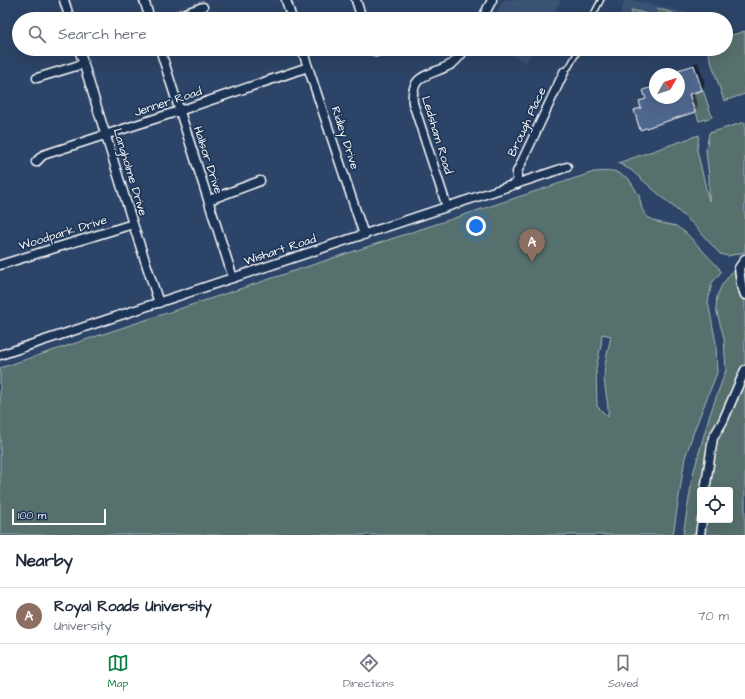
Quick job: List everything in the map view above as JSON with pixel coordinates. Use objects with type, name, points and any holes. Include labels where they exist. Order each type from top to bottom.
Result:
[{"type":"street","points":[[64,0],[68,12]]},
{"type":"street","points":[[144,0],[148,12]]},
{"type":"street","points":[[286,0],[290,12]]},
{"type":"street","points":[[356,0],[360,12]]},
{"type":"street","points":[[486,12],[492,0]]},
{"type":"street","points":[[189,12],[203,7]]},
{"type":"street","name":"Langholme Drive","points":[[80,56],[159,302]]},
{"type":"street","name":"Hallsor Drive","points":[[162,56],[234,278]]},
{"type":"street","name":"Ridley Drive","points":[[304,56],[364,235]]},
{"type":"street","name":"Ledsham Road","points":[[447,207],[413,102],[412,94],[417,80],[450,65],[459,56]]},
{"type":"street","points":[[37,78],[83,64]]},
{"type":"street","name":"Jenner Road","points":[[36,162],[43,155],[308,67]]},
{"type":"street","name":"Brough Place","points":[[517,184],[517,172],[564,72]]},
{"type":"street","name":"Wishart Road","points":[[0,355],[567,167]]},
{"type":"street","points":[[208,200],[260,181]]},
{"type":"street","name":"Woodpark Drive","points":[[0,265],[133,224]]},
{"type":"street","points":[[745,259],[738,268],[740,284],[745,295]]},
{"type":"street","points":[[705,487],[712,438],[723,421],[745,370]]},
{"type":"street","points":[[700,535],[702,523]]},
{"type":"lane","points":[[594,12],[600,0]]},
{"type":"lane","points":[[564,72],[569,67],[574,56]]},
{"type":"shaded area","points":[[504,0],[561,0],[555,12],[497,12]]},
{"type":"shaded area","points":[[625,0],[631,0],[685,12],[621,12]]},
{"type":"shaded area","points":[[514,56],[530,56],[526,63]]},
{"type":"green space","points":[[658,9],[669,12],[657,12]]},
{"type":"green space","points":[[745,31],[745,94],[724,101],[709,56],[733,56],[733,35]]},
{"type":"green space","points":[[703,90],[712,117],[699,121],[690,95]]},
{"type":"green space","points":[[745,122],[745,252],[728,256],[720,254],[693,224],[631,170],[618,163],[699,135],[697,150],[709,201],[709,177],[706,151],[709,133]]},
{"type":"green space","points":[[614,171],[628,178],[639,195],[642,209],[646,216],[657,222],[676,226],[686,233],[721,272],[712,283],[708,302],[716,343],[717,373],[695,428],[685,458],[673,535],[0,535],[0,368],[594,172]],"holes":[[[602,334],[611,336],[604,373],[608,417],[597,406],[596,369]]]},
{"type":"green space","points":[[745,264],[745,535],[683,535],[693,474],[709,417],[726,370],[724,338],[716,309],[717,296],[722,285],[731,273]]},
{"type":"building","points":[[694,65],[702,90],[689,94],[695,112],[640,130],[634,110],[641,108],[639,101],[646,99],[643,90],[649,88],[649,104],[685,104],[684,68]]},
{"type":"place","name":"Royal Roads University","points":[[532,262]]}]
